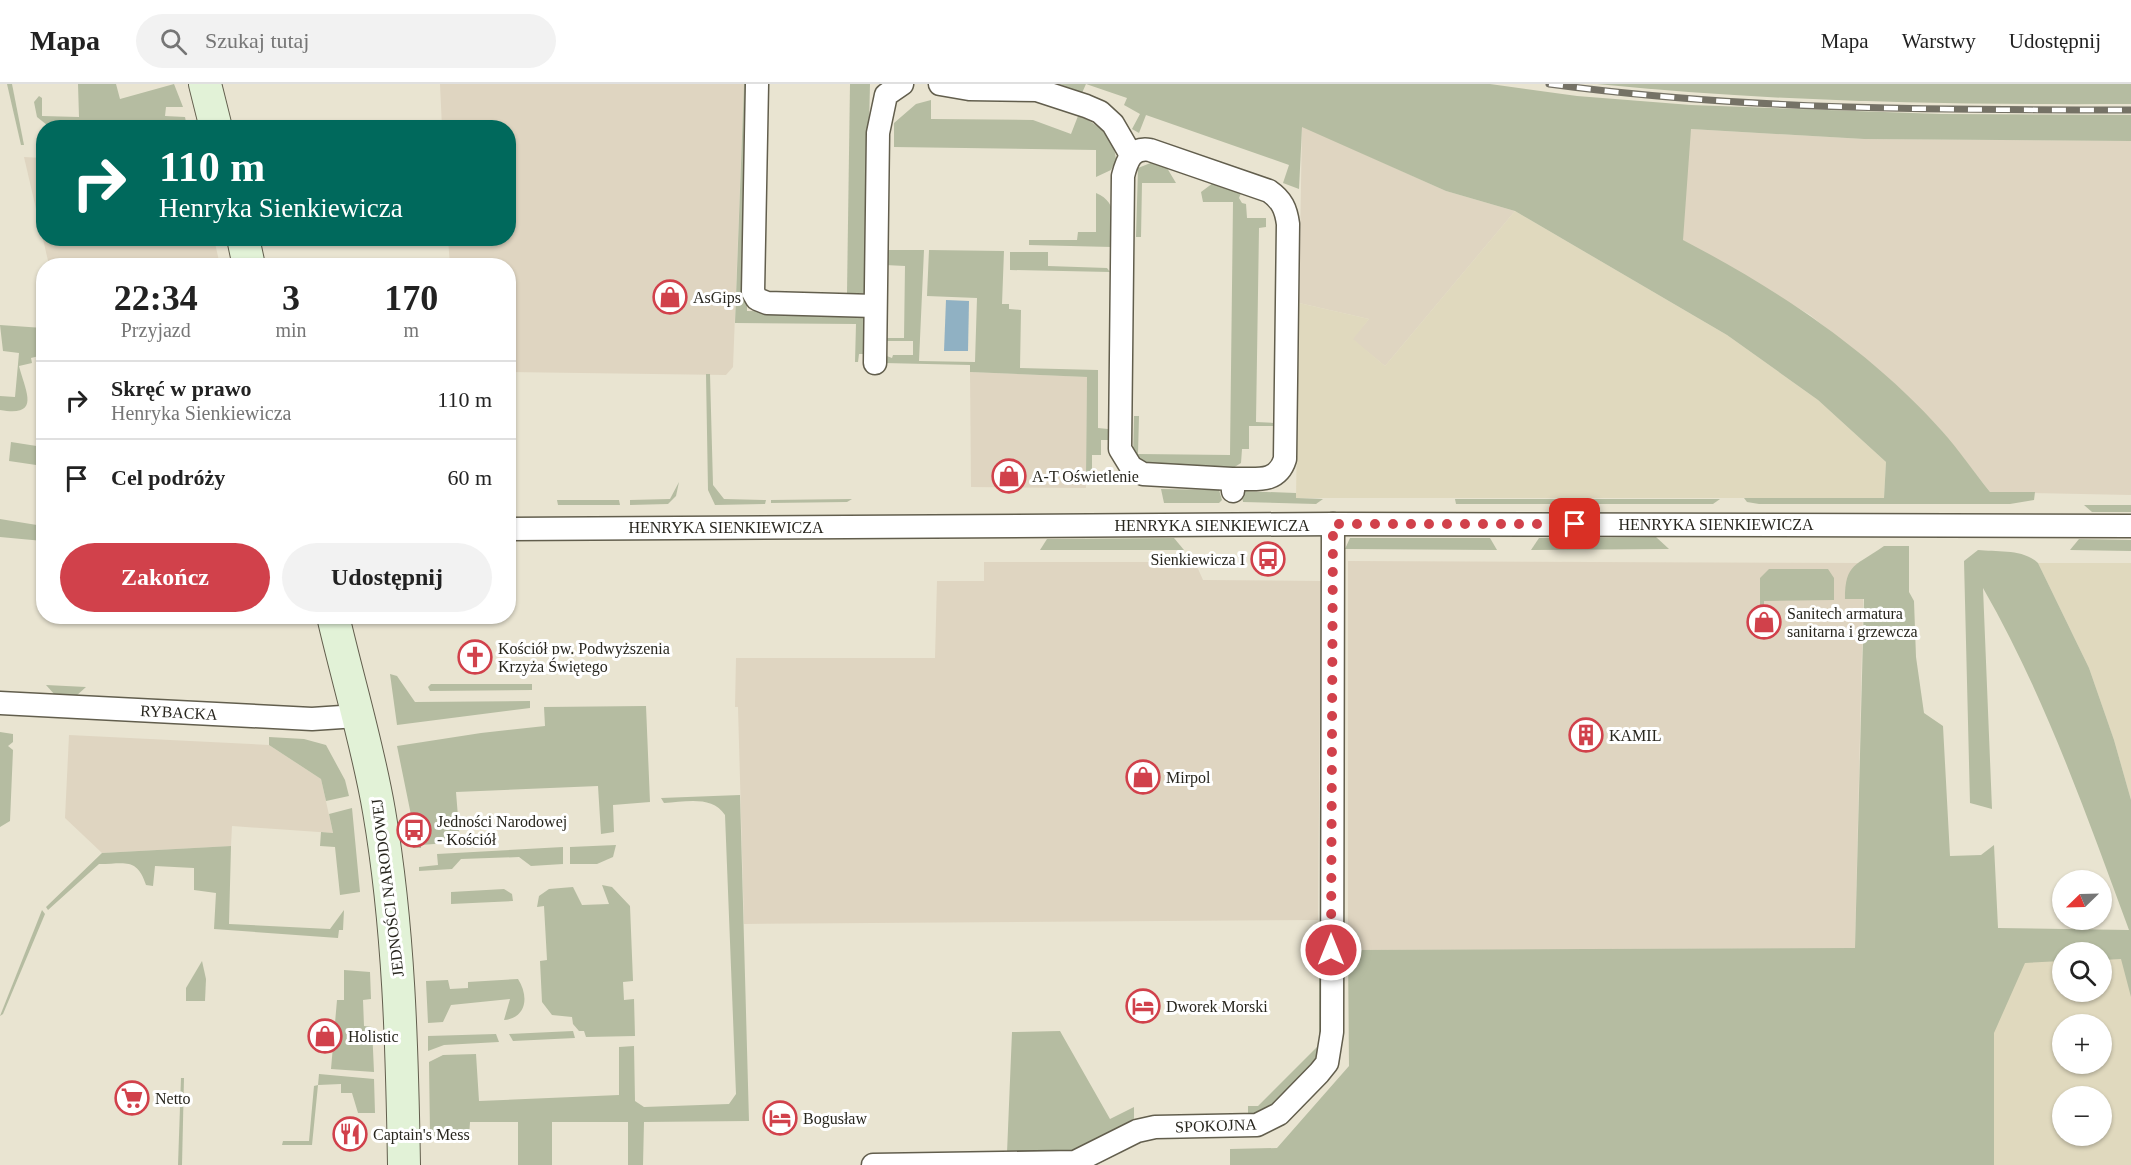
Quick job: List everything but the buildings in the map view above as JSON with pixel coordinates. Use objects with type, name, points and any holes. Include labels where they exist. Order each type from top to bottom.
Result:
[{"type":"street","points":[[205,84],[214,120]]},
{"type":"street","points":[[757,84],[753,292],[757,299],[768,303],[875,306]]},
{"type":"street","points":[[875,363],[878,133],[886,95],[900,84]]},
{"type":"street","points":[[940,84],[969,89],[1037,90],[1086,106],[1100,112],[1113,124],[1131,155]]},
{"type":"street","points":[[1144,149],[1193,163],[1269,191],[1280,199],[1286,211],[1288,224],[1285,459],[1276,474],[1267,479],[1233,485],[1143,474],[1131,468],[1120,449],[1123,176],[1131,155],[1137,150],[1144,149]]},
{"type":"street","name":"HENRYKA SIENKIEWICZA","points":[[516,529],[1333,524],[2131,526]]},
{"type":"street","name":"SPOKOJNA","points":[[873,1165],[1075,1162],[1137,1131],[1155,1127],[1257,1125],[1279,1114],[1327,1063],[1332,1032],[1333,524]]},
{"type":"street","name":"JEDNOŚCI NARODOWEJ","points":[[335,624],[379,810],[390,886],[399,990],[404,1165]]},
{"type":"street","name":"RYBACKA","points":[[0,703],[312,719],[357,716]]},
{"type":"shaded area","points":[[440,84],[744,84],[733,367],[726,375],[516,372],[516,258],[449,258],[449,246],[516,246],[516,120],[442,120]]},
{"type":"shaded area","points":[[1302,126],[1446,191],[1515,211],[1385,366],[1352,339],[1369,319],[1299,303]]},
{"type":"shaded area","points":[[1690,129],[1864,139],[2131,141],[2131,495],[1990,492],[1942,431],[1894,383],[1810,315],[1682,240]]},
{"type":"shaded area","points":[[24,157],[36,158],[36,209]]},
{"type":"shaded area","points":[[1515,211],[1727,335],[1818,400],[1886,462],[1884,498],[1296,498],[1299,303],[1369,319],[1353,339],[1385,366]]},
{"type":"shaded area","points":[[45,246],[216,246],[218,258],[47,258]]},
{"type":"shaded area","points":[[970,372],[1087,377],[1086,488],[971,487]]},
{"type":"shaded area","points":[[1348,561],[1864,563],[1855,948],[1348,950]]},
{"type":"shaded area","points":[[984,562],[1195,562],[1203,580],[1321,581],[1318,920],[744,924],[738,707],[735,707],[736,658],[935,658],[937,581],[984,581]]},
{"type":"shaded area","points":[[2038,563],[2131,563],[2131,800],[2114,740],[2089,668]]},
{"type":"shaded area","points":[[69,735],[269,745],[321,779],[333,833],[232,826],[231,846],[102,853],[65,818]]},
{"type":"shaded area","points":[[1998,929],[2131,931],[2131,1165],[1541,1165]]},
{"type":"green space","points":[[7,84],[12,84],[24,145],[21,145]]},
{"type":"green space","points":[[78,84],[116,84],[120,99],[174,84],[183,107],[166,107],[165,116],[185,117],[186,120],[41,120],[37,117],[34,102],[39,96],[42,98],[42,116],[79,117]]},
{"type":"green space","points":[[744,84],[750,84],[747,311],[862,312],[865,314],[864,354],[859,354],[858,362],[855,362],[856,324],[735,323]]},
{"type":"green space","points":[[850,84],[870,84],[865,293],[847,293]]},
{"type":"green space","points":[[1055,84],[1086,84],[1082,93]]},
{"type":"green space","points":[[1086,84],[1490,84],[1577,96],[1691,105],[1941,114],[2131,115],[2131,141],[1864,139],[1691,129],[1683,240],[1788,301],[1854,348],[1885,374],[1948,438],[1990,492],[2035,492],[2034,500],[2010,504],[1759,504],[1747,502],[1744,498],[1884,498],[1886,462],[1818,400],[1727,335],[1515,211],[1446,191],[1302,127],[1299,189],[1283,183],[1289,165],[1146,115],[1139,133],[1132,129],[1140,114],[1124,105],[1127,98]]},
{"type":"green space","points":[[1597,84],[2131,84],[2131,104],[1998,104],[1797,99]]},
{"type":"green space","points":[[931,100],[931,119],[1033,120],[1071,134],[1078,116],[1104,132],[1115,152],[1116,160],[1111,170],[1096,177],[1096,150],[894,147],[894,123],[916,104]]},
{"type":"green space","points":[[1153,162],[1167,168],[1176,183],[1142,183],[1141,237],[1136,237],[1138,168]]},
{"type":"green space","points":[[1213,183],[1241,193],[1239,198],[1242,203],[1246,204],[1247,218],[1266,218],[1266,227],[1259,228],[1256,422],[1275,423],[1275,430],[1273,426],[1249,426],[1249,449],[1242,449],[1241,463],[1233,468],[1154,467],[1133,458],[1134,416],[1139,416],[1138,454],[1230,455],[1233,202],[1203,202],[1201,192]]},
{"type":"green space","points":[[1096,193],[1104,197],[1112,209],[1114,224],[1112,247],[1029,245],[1029,240],[1077,240],[1078,232],[1096,232]]},
{"type":"green space","points":[[885,250],[924,250],[919,361],[975,362],[977,298],[927,296],[929,250],[1004,251],[1002,304],[1009,304],[1009,309],[1021,310],[1020,368],[1098,370],[1098,428],[1108,429],[1108,440],[1101,440],[1101,455],[1092,455],[1092,478],[1086,476],[1087,377],[970,372],[970,365],[884,363],[884,355],[892,358],[893,355],[913,355],[913,341],[884,341],[885,338],[904,338],[905,266],[885,265]]},
{"type":"green space","points":[[1010,252],[1048,252],[1048,266],[1107,268],[1110,272],[1010,270]]},
{"type":"green space","points":[[0,325],[36,328],[36,357],[31,358],[32,363],[19,366],[28,401],[21,410],[0,410],[0,396],[15,397],[19,353],[3,351]]},
{"type":"green space","points":[[706,374],[710,374],[713,485],[724,499],[766,500],[765,504],[715,505],[708,490]]},
{"type":"green space","points":[[11,442],[36,446],[36,465],[9,461]]},
{"type":"green space","points":[[679,482],[676,496],[668,504],[630,505],[630,500],[670,499]]},
{"type":"green space","points":[[1161,489],[1219,490],[1222,500],[1219,503],[1164,503]]},
{"type":"green space","points":[[1241,491],[1296,493],[1296,498],[1323,499],[1316,504],[1243,502]]},
{"type":"green space","points":[[852,499],[847,502],[771,503],[771,500]]},
{"type":"green space","points":[[1455,499],[1720,499],[1713,504],[1456,504]]},
{"type":"green space","points":[[557,500],[619,500],[620,505],[558,505]]},
{"type":"green space","points":[[2084,505],[2131,505],[2131,512],[2092,512]]},
{"type":"green space","points":[[0,519],[36,525],[36,540],[0,537]]},
{"type":"green space","points":[[1656,537],[1669,549],[1531,550],[1539,538]]},
{"type":"green space","points":[[1174,538],[1184,550],[1040,550],[1047,539]]},
{"type":"green space","points":[[1350,538],[1490,538],[1497,550],[1345,549]]},
{"type":"green space","points":[[2079,539],[2131,540],[2131,551],[2070,550]]},
{"type":"green space","points":[[1884,546],[1909,546],[1909,592],[1914,601],[1916,657],[1924,713],[1943,726],[1950,856],[1981,855],[1994,845],[1998,928],[2129,930],[2112,885],[2112,870],[2107,870],[2045,713],[1983,588],[1992,809],[1970,803],[1964,561],[1978,550],[2018,553],[2038,563],[2089,668],[2114,740],[2131,800],[2131,997],[2121,959],[2112,959],[2112,942],[2052,942],[2052,962],[2025,963],[1994,1033],[1994,1165],[1230,1165],[1230,1149],[1277,1148],[1349,1066],[1348,950],[1855,948],[1864,599],[1845,599],[1847,578],[1859,562]]},
{"type":"green space","points":[[1769,569],[1828,569],[1834,578],[1834,600],[1764,601],[1764,616],[1760,616],[1760,578]]},
{"type":"green space","points":[[390,674],[397,676],[415,702],[530,701],[530,708],[397,725]]},
{"type":"green space","points":[[431,684],[532,684],[532,690],[430,691],[428,687]]},
{"type":"green space","points":[[46,685],[86,687],[76,696],[55,695]]},
{"type":"green space","points":[[646,706],[650,802],[613,805],[614,832],[601,834],[598,786],[456,792],[460,842],[421,845],[421,848],[413,848],[412,843],[420,842],[418,815],[411,815],[397,746],[545,726],[544,707]]},
{"type":"green space","points":[[0,732],[13,734],[13,742],[8,746],[13,750],[10,821],[0,827]]},
{"type":"green space","points":[[269,737],[304,739],[326,745],[345,780],[349,796],[326,801],[321,779],[269,745]]},
{"type":"green space","points":[[740,795],[749,1121],[644,1122],[643,1165],[628,1165],[628,1122],[552,1122],[552,1165],[518,1165],[518,1122],[470,1122],[469,1136],[433,1136],[430,1133],[429,1062],[443,1055],[476,1054],[479,1101],[619,1095],[619,1047],[634,1046],[635,1101],[644,1107],[729,1104],[736,1094],[725,815],[720,809],[706,802],[664,803],[661,798]]},
{"type":"green space","points":[[352,808],[360,892],[340,895],[335,847],[320,846],[321,832],[333,833],[329,814]]},
{"type":"green space","points":[[616,845],[613,857],[597,864],[570,864],[570,847]]},
{"type":"green space","points":[[231,846],[229,924],[330,929],[344,910],[343,930],[339,930],[338,938],[214,929],[216,893],[194,890],[194,868],[155,866],[153,886],[146,885],[139,870],[134,866],[123,863],[99,864],[48,910],[46,907],[102,853]]},
{"type":"green space","points":[[563,847],[563,864],[531,866],[519,857],[461,859],[452,869],[419,871],[419,867],[438,865],[437,854]]},
{"type":"green space","points":[[602,885],[612,887],[630,906],[633,981],[623,982],[624,1000],[634,999],[635,1036],[586,1037],[584,1031],[579,1031],[573,1024],[572,1017],[552,1015],[542,1002],[540,961],[547,960],[544,906],[537,907],[539,896],[549,889],[573,887],[582,905],[609,904]]},
{"type":"green space","points":[[504,889],[512,894],[513,901],[451,904],[451,892]]},
{"type":"green space","points":[[42,910],[45,914],[3,1014],[0,1016]]},
{"type":"green space","points":[[1319,939],[1322,942],[1321,1056],[1268,1112],[1248,1119],[1248,1106],[1258,1106],[1319,1045]]},
{"type":"green space","points":[[202,961],[206,979],[205,1001],[186,1001],[186,988]]},
{"type":"green space","points":[[344,970],[370,972],[371,999],[363,1000],[364,1026],[372,1027],[374,1072],[331,1069],[337,1000],[344,1000]]},
{"type":"green space","points":[[518,979],[524,992],[524,1005],[521,1011],[512,1018],[504,1020],[510,999],[451,1005],[443,1022],[428,1023],[426,981],[448,980],[450,989],[468,988],[468,982]]},
{"type":"green space","points":[[573,1031],[575,1038],[513,1041],[509,1034]]},
{"type":"green space","points":[[1060,1031],[1110,1119],[1134,1107],[1134,1125],[1077,1152],[1007,1153],[1012,1032]]},
{"type":"green space","points":[[496,1034],[499,1042],[444,1045],[428,1051],[428,1036]]},
{"type":"green space","points":[[319,1074],[374,1079],[375,1113],[358,1113],[352,1093],[341,1093],[341,1084],[318,1085]]},
{"type":"green space","points":[[181,1078],[184,1078],[182,1165],[178,1165]]},
{"type":"green space","points":[[318,1085],[312,1145],[282,1145],[283,1141],[309,1141],[314,1086]]},
{"type":"water","points":[[946,300],[969,301],[968,351],[944,351]]},
{"type":"railway","points":[[1549,84],[1621,93],[1767,104],[1912,109],[2131,110]]},
{"type":"place","name":"AsGips","points":[[670,297]]},
{"type":"place","name":"A-T Oświetlenie","points":[[1009,476]]},
{"type":"place","name":"Sienkiewicza I","points":[[1268,559]]},
{"type":"place","name":"Sanitech armatura sanitarna i grzewcza","points":[[1764,622]]},
{"type":"place","name":"Kościół pw. Podwyższenia Krzyża Świętego","points":[[475,657]]},
{"type":"place","name":"KAMIL","points":[[1586,735]]},
{"type":"place","name":"Mirpol","points":[[1143,777]]},
{"type":"place","name":"Jedności Narodowej - Kościół","points":[[414,830]]},
{"type":"place","name":"Dworek Morski","points":[[1143,1006]]},
{"type":"place","name":"Holistic","points":[[325,1036]]},
{"type":"place","name":"Netto","points":[[132,1098]]},
{"type":"place","name":"Bogusław","points":[[780,1118]]},
{"type":"place","name":"Captain's Mess","points":[[350,1134]]},
{"type":"route","points":[[1331,950],[1333,524],[1575,524]]}]
